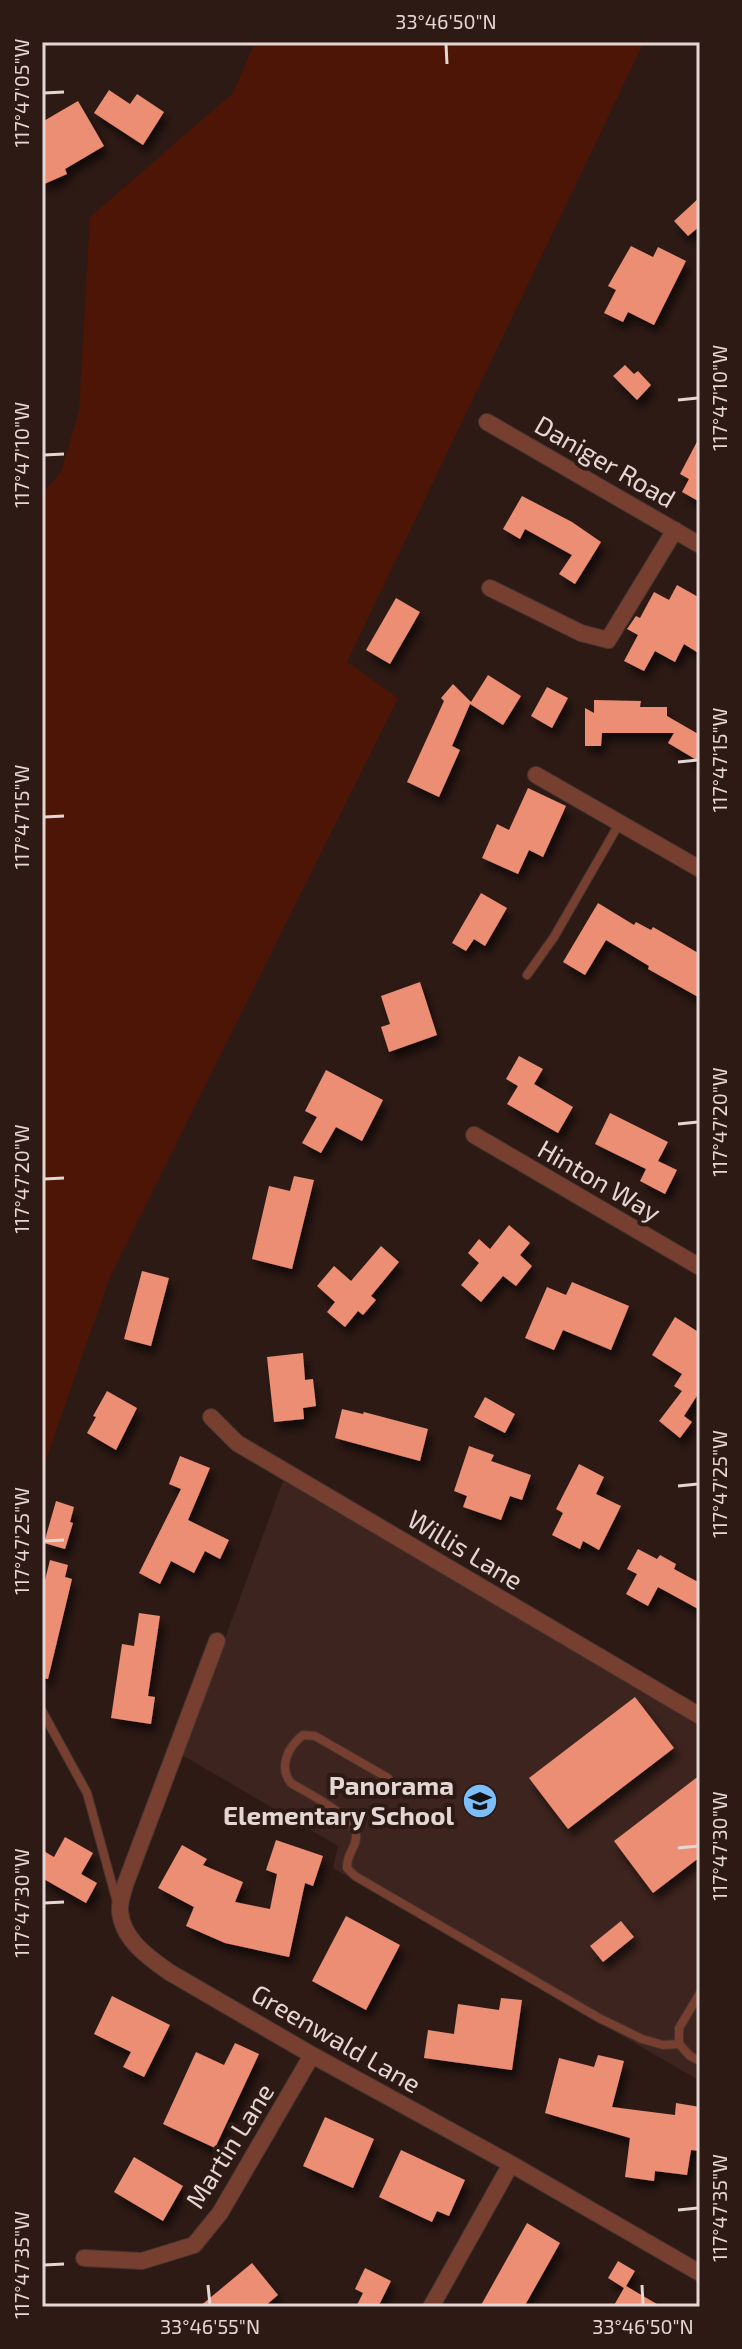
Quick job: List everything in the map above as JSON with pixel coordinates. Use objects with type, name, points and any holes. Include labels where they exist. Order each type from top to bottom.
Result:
[{"type":"street","name":"Daniger Road","points":[[487,422],[700,545]]},
{"type":"street","points":[[490,588],[581,633],[608,640],[675,530]]},
{"type":"street","points":[[536,775],[700,869]]},
{"type":"street","name":"Hinton Way","points":[[474,1135],[700,1267]]},
{"type":"street","name":"Willis Lane","points":[[211,1417],[237,1443],[700,1716]]},
{"type":"street","points":[[120,1910],[125,1885],[217,1641]]},
{"type":"street","name":"Greenwald Lane","points":[[120,1910],[126,1932],[158,1964],[312,2055],[511,2164],[700,2273]]},
{"type":"street","name":"Martin Lane","points":[[84,2258],[142,2261],[194,2245],[220,2213],[312,2055]]},
{"type":"street","points":[[431,2307],[511,2164]]},
{"type":"lane","points":[[527,975],[554,937],[620,823]]},
{"type":"lane","points":[[42,1711],[87,1793],[120,1910]]},
{"type":"lane","points":[[388,1778],[315,1736],[303,1735],[295,1741],[284,1762],[284,1775],[291,1783],[347,1818],[356,1828],[357,1840],[347,1856],[347,1868],[355,1876],[599,2018],[642,2039],[663,2045],[679,2044]]},
{"type":"lane","points":[[700,1993],[679,2028],[679,2044],[690,2056],[700,2061]]},
{"type":"shaded area","points":[[255,42],[644,42],[347,662],[398,698],[110,1277],[42,1471],[42,494],[61,472],[79,411],[90,217],[233,93]]},
{"type":"shaded area","name":"Panorama Elementary School","points":[[283,1481],[700,1722],[700,2081],[333,1868],[338,1846],[182,1755]]},
{"type":"building","points":[[109,90],[130,104],[137,94],[164,112],[143,145],[94,113]]},
{"type":"building","points":[[78,101],[104,146],[65,169],[67,174],[42,185],[42,122]]},
{"type":"building","points":[[700,197],[700,226],[688,236],[674,221]]},
{"type":"building","points":[[631,246],[653,257],[658,247],[686,261],[654,325],[628,312],[623,322],[604,313],[616,290],[608,286]]},
{"type":"building","points":[[625,365],[634,374],[638,371],[651,385],[637,400],[613,376]]},
{"type":"building","points":[[700,436],[700,502],[682,492],[689,479],[680,474]]},
{"type":"building","points":[[522,496],[572,522],[601,542],[575,584],[559,574],[572,555],[525,529],[520,539],[503,529]]},
{"type":"building","points":[[677,585],[700,598],[700,654],[684,644],[675,662],[655,651],[644,671],[624,661],[638,635],[627,629],[636,616],[640,618],[654,592],[669,600]]},
{"type":"building","points":[[396,598],[420,612],[390,664],[366,650]]},
{"type":"building","points":[[488,675],[521,696],[503,725],[470,704],[452,746],[460,750],[439,797],[407,782],[444,701],[441,698],[453,684],[471,702]]},
{"type":"building","points":[[547,687],[568,698],[552,728],[531,716]]},
{"type":"building","points":[[594,700],[641,701],[640,707],[667,707],[667,716],[700,735],[700,762],[668,743],[674,733],[602,733],[601,746],[585,746],[585,708],[594,713]]},
{"type":"building","points":[[528,788],[566,806],[543,857],[529,850],[518,874],[482,858],[497,824],[509,830]]},
{"type":"building","points":[[481,893],[507,908],[485,946],[474,939],[466,951],[452,943]]},
{"type":"building","points":[[598,903],[634,925],[636,922],[651,930],[653,927],[700,954],[700,998],[648,969],[649,966],[606,940],[585,975],[563,962]]},
{"type":"building","points":[[420,982],[437,1035],[389,1052],[381,1027],[390,1024],[381,996]]},
{"type":"building","points":[[519,1056],[543,1069],[534,1084],[573,1107],[558,1133],[507,1104],[518,1086],[506,1079]]},
{"type":"building","points":[[326,1070],[383,1100],[362,1141],[336,1127],[321,1153],[302,1143],[317,1117],[305,1111]]},
{"type":"building","points":[[610,1113],[668,1142],[658,1161],[677,1170],[665,1194],[640,1181],[646,1169],[595,1144]]},
{"type":"building","points":[[294,1176],[314,1180],[292,1269],[252,1259],[269,1186],[290,1191]]},
{"type":"building","points":[[509,1225],[530,1243],[520,1255],[532,1266],[516,1286],[503,1276],[481,1302],[461,1285],[479,1263],[468,1253],[479,1239],[490,1249]]},
{"type":"building","points":[[381,1246],[399,1262],[371,1296],[376,1300],[363,1315],[358,1311],[345,1327],[327,1312],[335,1302],[317,1286],[334,1266],[351,1281]]},
{"type":"building","points":[[142,1271],[169,1278],[151,1346],[124,1339]]},
{"type":"building","points":[[572,1282],[629,1306],[611,1350],[563,1330],[554,1350],[525,1338],[547,1287],[566,1295]]},
{"type":"building","points":[[675,1317],[700,1333],[700,1391],[684,1416],[692,1422],[680,1438],[659,1421],[682,1391],[674,1386],[682,1374],[652,1355]]},
{"type":"building","points":[[303,1353],[305,1380],[313,1379],[316,1406],[303,1408],[304,1419],[274,1422],[267,1357]]},
{"type":"building","points":[[107,1391],[137,1408],[116,1450],[87,1433]]},
{"type":"building","points":[[485,1397],[515,1414],[505,1433],[474,1417]]},
{"type":"building","points":[[342,1409],[428,1429],[420,1461],[335,1438]]},
{"type":"building","points":[[469,1446],[494,1455],[491,1461],[531,1475],[522,1500],[510,1496],[501,1520],[463,1507],[467,1496],[454,1491]]},
{"type":"building","points":[[180,1456],[210,1468],[188,1520],[229,1540],[220,1559],[205,1551],[194,1573],[171,1561],[160,1584],[139,1573],[181,1489],[169,1484]]},
{"type":"building","points":[[579,1464],[604,1477],[596,1494],[621,1506],[599,1550],[583,1541],[580,1549],[552,1535],[563,1513],[556,1509]]},
{"type":"building","points":[[56,1501],[74,1507],[65,1549],[44,1543]]},
{"type":"building","points":[[638,1549],[657,1559],[660,1555],[676,1564],[674,1569],[700,1583],[700,1610],[658,1587],[648,1606],[626,1594],[637,1574],[627,1569]]},
{"type":"building","points":[[50,1560],[68,1565],[65,1577],[72,1579],[48,1679],[42,1678],[42,1592]]},
{"type":"building","points":[[139,1613],[160,1616],[148,1696],[155,1697],[151,1724],[111,1718],[122,1644],[134,1646]]},
{"type":"building","points":[[635,1697],[674,1748],[568,1829],[529,1778]]},
{"type":"building","points":[[700,1775],[700,1857],[653,1893],[614,1841]]},
{"type":"building","points":[[65,1837],[93,1853],[81,1874],[97,1883],[86,1903],[42,1878],[42,1850],[54,1857]]},
{"type":"building","points":[[276,1840],[323,1856],[313,1886],[305,1883],[289,1957],[225,1943],[186,1926],[194,1907],[158,1888],[182,1845],[207,1859],[203,1865],[243,1882],[235,1902],[270,1909],[277,1874],[266,1870]]},
{"type":"building","points":[[346,1916],[400,1945],[366,2010],[312,1981]]},
{"type":"building","points":[[621,1921],[634,1937],[603,1962],[590,1946]]},
{"type":"building","points":[[112,1996],[170,2025],[144,2077],[123,2067],[131,2052],[94,2034]]},
{"type":"building","points":[[501,1998],[522,2000],[512,2070],[424,2058],[428,2030],[454,2034],[458,2004],[499,2010]]},
{"type":"building","points":[[235,2043],[259,2054],[215,2148],[163,2124],[196,2052],[224,2065]]},
{"type":"building","points":[[598,2055],[624,2061],[612,2107],[675,2115],[676,2103],[700,2107],[697,2135],[700,2135],[700,2151],[691,2150],[687,2175],[655,2171],[654,2181],[625,2177],[630,2138],[545,2113],[559,2058],[594,2067]]},
{"type":"building","points":[[325,2117],[374,2139],[353,2188],[303,2166]]},
{"type":"building","points":[[401,2150],[465,2180],[449,2216],[437,2211],[432,2222],[379,2197]]},
{"type":"building","points":[[134,2157],[183,2186],[163,2221],[114,2192]]},
{"type":"building","points":[[527,2223],[560,2243],[524,2307],[480,2307]]},
{"type":"building","points":[[618,2261],[635,2271],[626,2286],[662,2307],[613,2307],[624,2288],[608,2278]]},
{"type":"building","points":[[252,2263],[278,2295],[264,2307],[199,2307]]},
{"type":"building","points":[[365,2268],[391,2281],[378,2307],[356,2307],[363,2293],[355,2289]]},
{"type":"place","name":"Panorama Elementary School","points":[[480,1801]]}]
